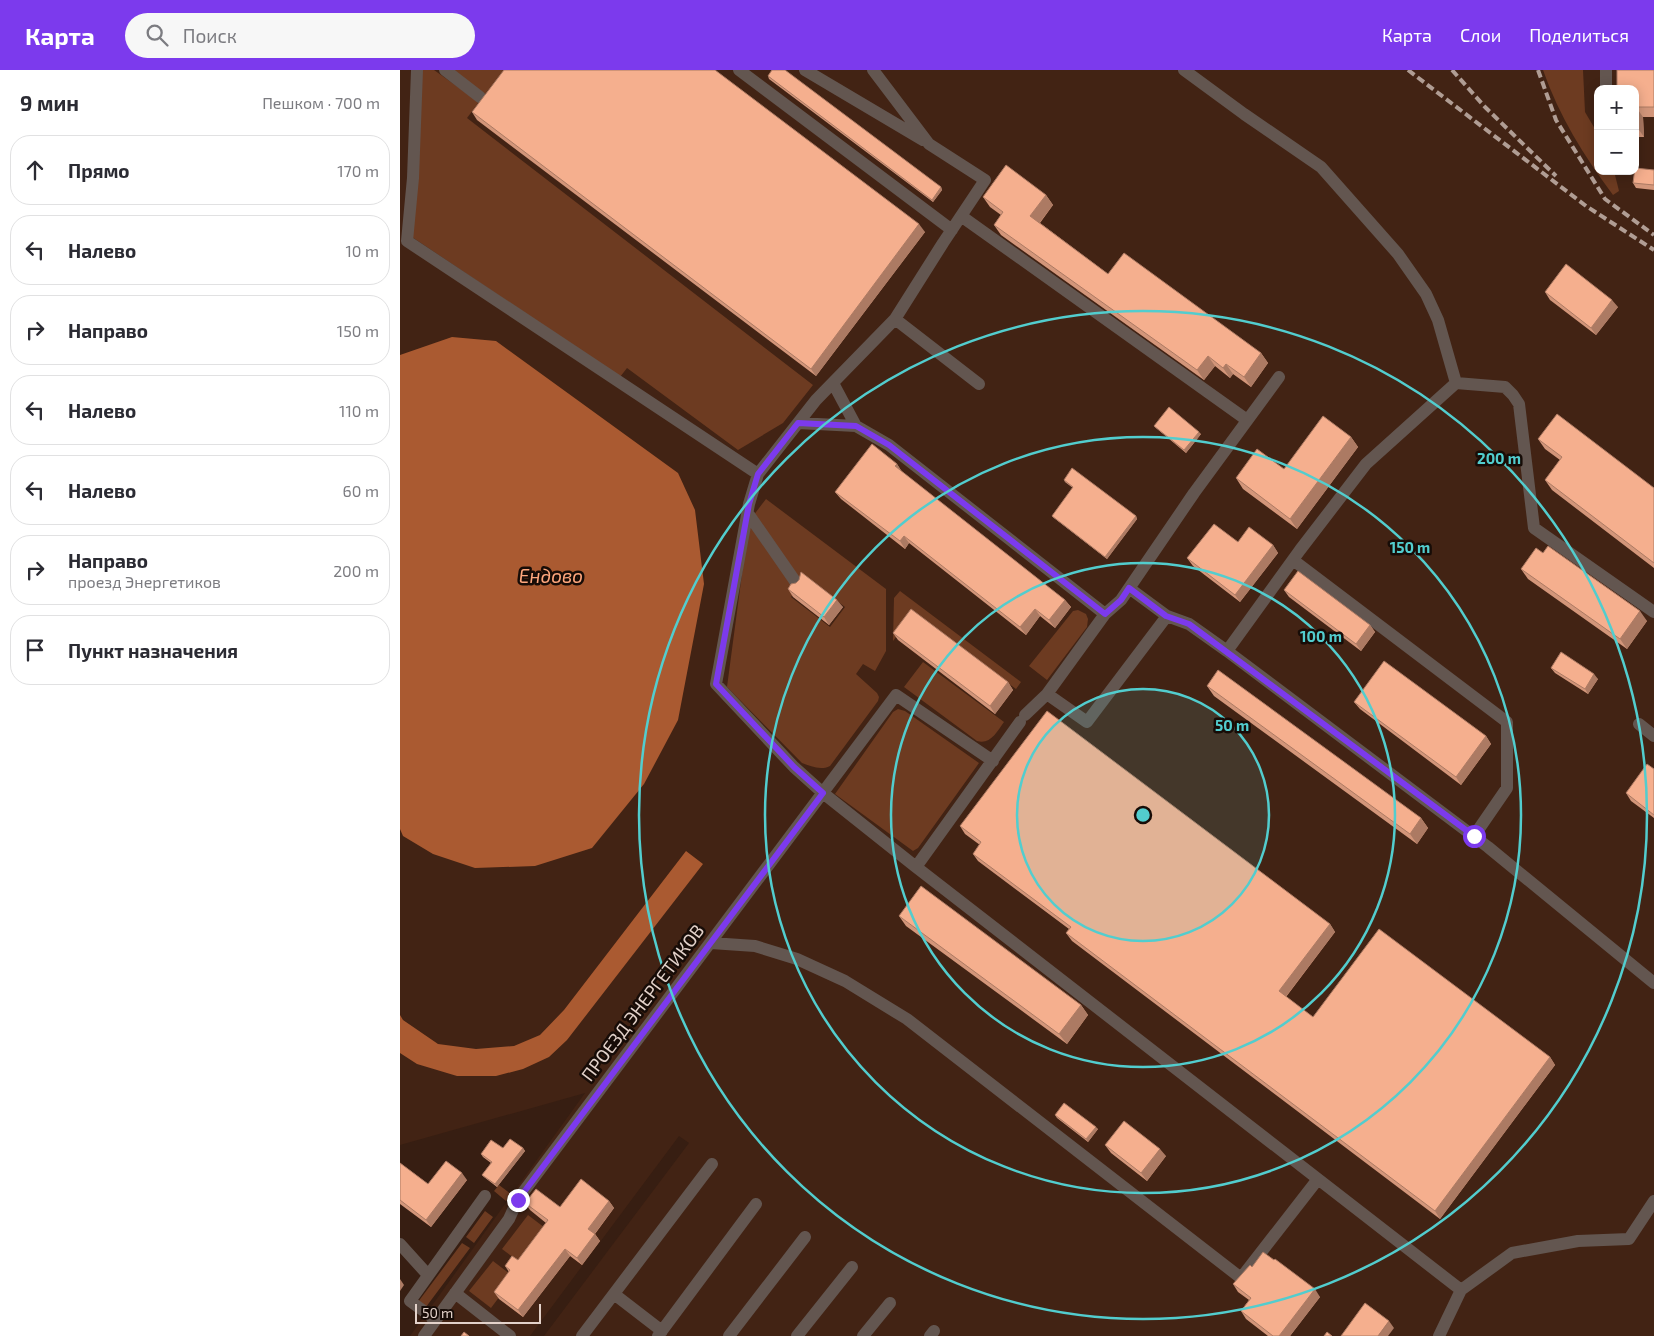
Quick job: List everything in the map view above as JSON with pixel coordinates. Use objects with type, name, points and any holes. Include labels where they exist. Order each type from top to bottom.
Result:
[{"type":"street","points":[[417,70],[413,178],[403,239],[758,474]]},
{"type":"street","points":[[445,70],[480,97]]},
{"type":"street","points":[[739,70],[952,230]]},
{"type":"street","points":[[805,70],[929,144],[985,180],[896,319],[816,400],[758,474],[747,512],[716,684],[794,767],[823,793],[1461,1290]]},
{"type":"street","points":[[872,70],[929,144]]},
{"type":"street","points":[[1184,70],[1321,167],[1398,254],[1426,294],[1438,320],[1456,383]]},
{"type":"street","points":[[1606,70],[1606,85]]},
{"type":"street","points":[[961,216],[1247,420]]},
{"type":"street","points":[[896,319],[979,384]]},
{"type":"street","points":[[916,867],[1022,718],[1047,694],[1105,614],[1121,600],[1194,493],[1279,377]]},
{"type":"street","points":[[833,383],[856,426]]},
{"type":"street","points":[[1227,651],[1366,464],[1456,383],[1505,388],[1519,404],[1534,528],[1654,612]]},
{"type":"street","points":[[798,423],[856,426],[889,445],[1105,614]]},
{"type":"street","points":[[747,512],[797,584]]},
{"type":"street","points":[[1293,560],[1507,722],[1507,788],[1474,836]]},
{"type":"street","points":[[1129,588],[1166,616],[1189,624],[1227,651],[1474,836],[1654,983]]},
{"type":"street","points":[[1047,694],[1087,722],[1166,616]]},
{"type":"street","name":"ПРОЕЗД ЭНЕРГЕТИКОВ","points":[[424,1336],[509,1219],[518,1200],[896,695],[993,761]]},
{"type":"street","points":[[1639,724],[1654,736]]},
{"type":"street","points":[[711,943],[755,946],[797,959],[845,981],[906,1019],[1241,1278],[1318,1179]]},
{"type":"street","points":[[582,1336],[712,1164]]},
{"type":"street","points":[[436,1320],[410,1301],[484,1196]]},
{"type":"street","points":[[1438,1336],[1461,1290],[1512,1253],[1578,1241],[1629,1239],[1654,1202]]},
{"type":"street","points":[[614,1294],[660,1333],[756,1204]]},
{"type":"street","points":[[729,1336],[805,1238]]},
{"type":"street","points":[[400,1244],[428,1275]]},
{"type":"street","points":[[797,1336],[852,1267]]},
{"type":"street","points":[[455,1293],[510,1336]]},
{"type":"street","points":[[863,1336],[890,1302]]},
{"type":"shaded area","points":[[400,70],[1654,70],[1654,1336],[544,1336],[689,1143],[679,1136],[530,1336],[410,1336],[585,1093],[400,1145]]},
{"type":"shaded area","points":[[422,70],[434,70],[479,102],[467,118],[813,385],[783,423],[738,450],[627,368],[620,377],[412,237]]},
{"type":"shaded area","points":[[453,70],[504,70],[485,94]]},
{"type":"shaded area","points":[[1543,70],[1583,70],[1585,112],[1594,127],[1594,168],[1573,135],[1549,87]]},
{"type":"shaded area","points":[[1599,175],[1615,175],[1619,191],[1613,195]]},
{"type":"shaded area","points":[[766,499],[886,589],[886,651],[875,671],[863,664],[856,674],[877,693],[878,701],[830,766],[823,768],[802,763],[727,687],[749,521],[797,589],[791,597],[830,627],[845,607],[806,577],[800,584],[753,516]]},
{"type":"shaded area","points":[[900,591],[1021,682],[1016,689],[914,613],[893,641],[894,598]]},
{"type":"shaded area","points":[[1078,610],[1086,614],[1088,619],[1087,627],[1047,680],[1029,666],[1073,611]]},
{"type":"shaded area","points":[[923,662],[1004,722],[993,737],[982,742],[977,741],[904,687]]},
{"type":"shaded area","points":[[898,709],[905,711],[979,763],[918,848],[913,851],[835,794],[893,712]]},
{"type":"shaded area","points":[[499,1185],[511,1194],[506,1201],[494,1191]]},
{"type":"shaded area","points":[[485,1211],[493,1217],[474,1243],[466,1237]]},
{"type":"shaded area","points":[[528,1215],[549,1231],[523,1265],[502,1249]]},
{"type":"shaded area","points":[[462,1243],[470,1248],[426,1307],[418,1302]]},
{"type":"shaded area","points":[[493,1261],[514,1277],[491,1308],[469,1291]]},
{"type":"water","name":"Ендово","points":[[452,337],[496,341],[678,473],[695,510],[704,584],[678,720],[644,784],[592,848],[535,866],[475,868],[433,854],[403,836],[400,829],[400,355]]},
{"type":"water","points":[[686,851],[703,864],[567,1040],[549,1057],[523,1069],[496,1076],[457,1076],[417,1064],[400,1053],[400,1015],[403,1020],[438,1044],[476,1049],[514,1046],[540,1035],[564,1010]]},
{"type":"building","points":[[504,70],[715,70],[919,224],[811,369],[472,112]]},
{"type":"building","points":[[772,70],[785,70],[941,187],[932,200],[768,76]]},
{"type":"building","points":[[1617,70],[1654,70],[1654,107],[1639,107],[1639,85],[1617,85]]},
{"type":"building","points":[[1006,165],[1046,195],[1030,216],[1108,274],[1124,253],[1261,353],[1244,377],[1226,364],[1223,368],[1208,356],[1197,370],[994,225],[1003,212],[983,197]]},
{"type":"building","points":[[1639,168],[1654,170],[1654,185],[1633,183],[1634,175],[1639,175]]},
{"type":"building","points":[[1566,264],[1612,300],[1591,328],[1545,292]]},
{"type":"building","points":[[1169,407],[1199,432],[1184,450],[1154,426]]},
{"type":"building","points":[[1557,414],[1654,488],[1654,563],[1545,480],[1562,457],[1538,439]]},
{"type":"building","points":[[1323,416],[1351,437],[1290,519],[1236,478],[1257,449],[1284,469]]},
{"type":"building","points":[[872,444],[897,464],[895,466],[1065,600],[1049,620],[1035,609],[1020,627],[904,536],[900,541],[835,492]]},
{"type":"building","points":[[1072,468],[1136,516],[1105,557],[1052,516],[1073,487],[1064,480]]},
{"type":"building","points":[[1214,524],[1238,542],[1249,527],[1273,545],[1235,595],[1187,558]]},
{"type":"building","points":[[1548,546],[1640,611],[1620,639],[1521,569],[1536,548],[1543,553]]},
{"type":"building","points":[[1298,571],[1370,625],[1356,644],[1284,590]]},
{"type":"building","points":[[801,572],[837,600],[824,617],[788,589],[791,584],[799,580]]},
{"type":"building","points":[[911,609],[1008,682],[990,706],[893,633]]},
{"type":"building","points":[[1561,652],[1594,674],[1585,689],[1551,668]]},
{"type":"building","points":[[1384,661],[1486,736],[1456,777],[1354,702]]},
{"type":"building","points":[[1218,670],[1421,818],[1410,834],[1207,686]]},
{"type":"building","points":[[1047,711],[1330,924],[1279,991],[1313,1017],[1379,929],[1550,1057],[1435,1211],[1066,933],[1071,927],[973,854],[981,842],[960,826]]},
{"type":"building","points":[[1647,764],[1654,769],[1654,815],[1626,793]]},
{"type":"building","points":[[921,886],[1081,1005],[1059,1034],[899,916]]},
{"type":"building","points":[[1064,1103],[1096,1127],[1086,1139],[1055,1115]]},
{"type":"building","points":[[1124,1121],[1160,1149],[1141,1173],[1105,1145]]},
{"type":"building","points":[[510,1139],[523,1148],[495,1184],[482,1175],[492,1162],[481,1154],[491,1140],[503,1148]]},
{"type":"building","points":[[446,1161],[462,1173],[426,1220],[400,1200],[400,1163],[428,1184]]},
{"type":"building","points":[[581,1179],[609,1201],[588,1229],[595,1234],[577,1258],[565,1249],[518,1310],[494,1292],[510,1270],[505,1266],[512,1256],[518,1260],[548,1220],[525,1203],[536,1189],[560,1207]]},
{"type":"building","points":[[1263,1252],[1315,1289],[1279,1336],[1273,1336],[1241,1311],[1251,1298],[1233,1284],[1250,1265],[1252,1267]]},
{"type":"building","points":[[1365,1303],[1389,1321],[1378,1336],[1341,1336]]},
{"type":"building","points":[[464,1332],[469,1336],[461,1336]]},
{"type":"building","points":[[1327,1332],[1332,1336],[1324,1336]]},
{"type":"railway","points":[[1408,70],[1586,206],[1654,250]]},
{"type":"railway","points":[[1452,70],[1485,107],[1556,176]]},
{"type":"railway","points":[[1538,70],[1556,120],[1605,199],[1654,235]]},
{"type":"route","points":[[518,1200],[823,793],[794,767],[716,684],[749,504],[758,474],[798,423],[856,426],[889,445],[1105,614],[1121,600],[1129,588],[1166,616],[1189,624],[1474,836]]}]
